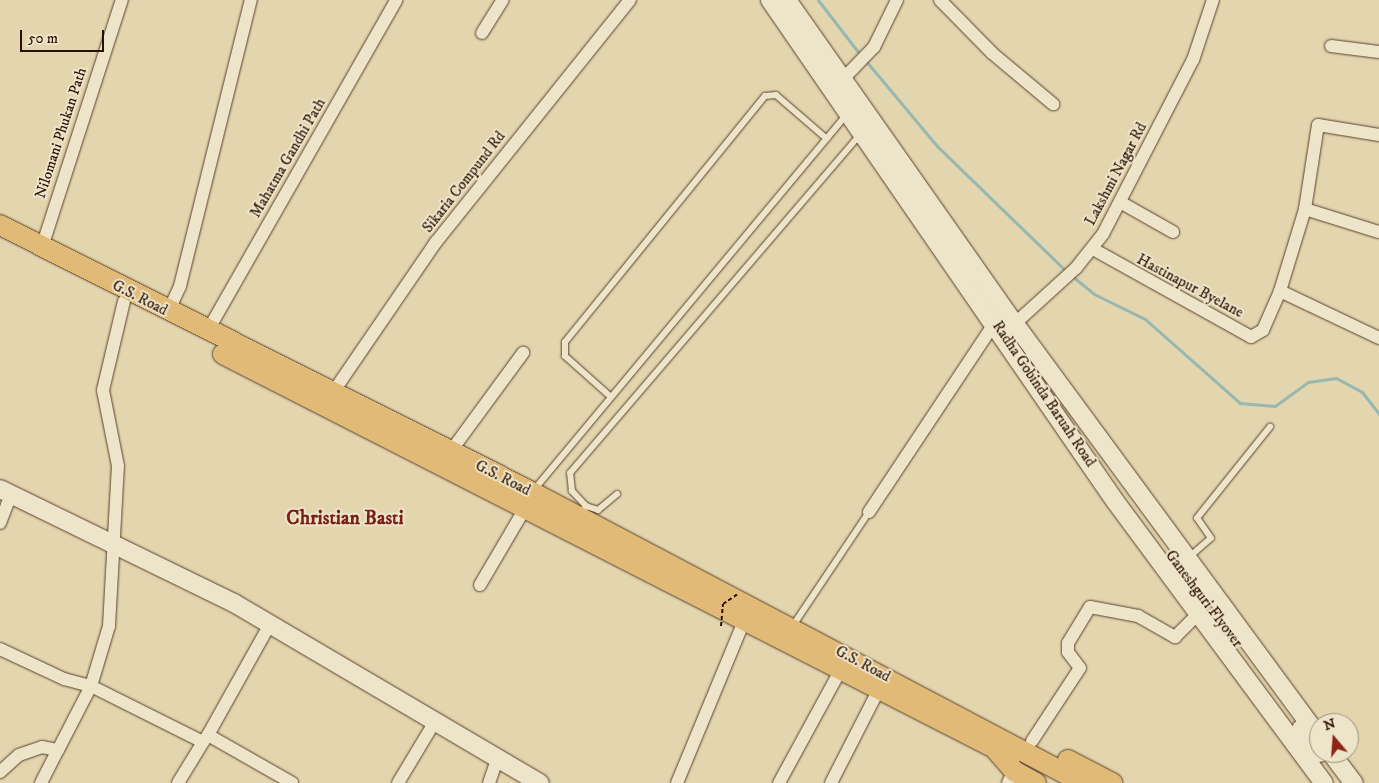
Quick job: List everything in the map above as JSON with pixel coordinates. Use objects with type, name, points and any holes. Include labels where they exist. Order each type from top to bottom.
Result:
[{"type":"main road","name":"Radha Gobinda Baruah Road","points":[[770,0],[1005,327],[1077,406],[1309,723]]},
{"type":"main road","name":"Radha Gobinda Baruah Road","points":[[787,0],[843,79],[1005,327],[1115,501],[1324,783]]},
{"type":"main road","name":"G.S. Road","points":[[0,225],[207,332],[334,392],[450,451],[528,501],[578,509],[792,627],[997,744]]},
{"type":"main road","name":"G.S. Road","points":[[0,240],[528,501],[744,621],[878,691],[997,744]]},
{"type":"main road","name":"Ganeshguri Flyover","points":[[1077,406],[1093,447]]},
{"type":"main road","name":"Ganeshguri Flyover","points":[[1060,416],[1093,447],[1309,739]]},
{"type":"main road","points":[[6,492],[270,624],[434,723],[540,783]]},
{"type":"main road","points":[[997,744],[1020,762],[1060,783]]},
{"type":"main road","points":[[1020,762],[1036,783]]},
{"type":"main road","points":[[1020,762],[1083,783]]},
{"type":"main road","points":[[1020,762],[1112,783]]},
{"type":"main road","name":"Ganeshguri Flyover","points":[[1327,763],[1342,783]]},
{"type":"main road","points":[[1339,763],[1354,783]]},
{"type":"street","name":"Nilomani Phukan Path","points":[[42,247],[122,0]]},
{"type":"street","points":[[168,312],[180,286],[251,0]]},
{"type":"street","name":"Mahatma Gandhi Path","points":[[207,332],[396,0]]},
{"type":"street","points":[[482,33],[503,0]]},
{"type":"street","name":"Sikaria Compund Rd","points":[[334,392],[436,242],[630,0]]},
{"type":"street","points":[[843,79],[874,47],[897,0]]},
{"type":"street","points":[[940,0],[992,53],[1053,104]]},
{"type":"street","name":"Lakshmi Nagar Rd","points":[[869,512],[1005,327],[1064,279],[1093,249],[1120,202],[1193,60],[1213,0]]},
{"type":"street","points":[[1331,46],[1379,52]]},
{"type":"street","name":"Hastinapur Byelane","points":[[1093,249],[1251,337],[1263,330],[1280,291],[1305,209],[1318,125],[1379,135]]},
{"type":"street","points":[[1120,202],[1173,232]]},
{"type":"street","points":[[1305,209],[1379,232]]},
{"type":"street","points":[[1280,291],[1379,338]]},
{"type":"street","points":[[41,783],[91,686],[109,626],[117,547],[118,466],[103,390],[124,301]]},
{"type":"street","points":[[450,451],[523,353]]},
{"type":"street","points":[[0,523],[6,492]]},
{"type":"street","points":[[480,585],[528,501]]},
{"type":"street","points":[[1020,762],[1080,668],[1068,652],[1068,644],[1090,607],[1138,616],[1175,637],[1199,613]]},
{"type":"street","points":[[677,783],[744,621]]},
{"type":"street","points":[[178,783],[270,624]]},
{"type":"street","points":[[0,649],[64,679],[91,686],[205,738],[292,783]]},
{"type":"street","points":[[779,783],[840,671]]},
{"type":"street","points":[[831,783],[878,691]]},
{"type":"street","points":[[398,783],[434,723]]},
{"type":"street","points":[[0,772],[34,750],[58,750]]},
{"type":"street","points":[[489,783],[497,760]]},
{"type":"lane","points":[[611,398],[565,356],[565,342],[765,96],[776,96],[827,139]]},
{"type":"lane","points":[[528,501],[849,111]]},
{"type":"lane","points":[[617,494],[598,510],[578,509],[569,484],[570,473],[863,131]]},
{"type":"lane","points":[[1187,558],[1211,538],[1197,518],[1270,427]]},
{"type":"lane","points":[[792,627],[869,512]]},
{"type":"path","points":[[721,626],[723,604],[738,594]]},
{"type":"waterway","points":[[818,0],[862,57]]},
{"type":"waterway","points":[[866,61],[938,147],[1067,272]]},
{"type":"waterway","points":[[1072,276],[1094,294],[1145,319],[1240,403],[1275,406],[1308,382],[1336,378],[1362,392],[1379,414]]},
{"type":"district","name":"Christian Basti","points":[[345,518]]}]
